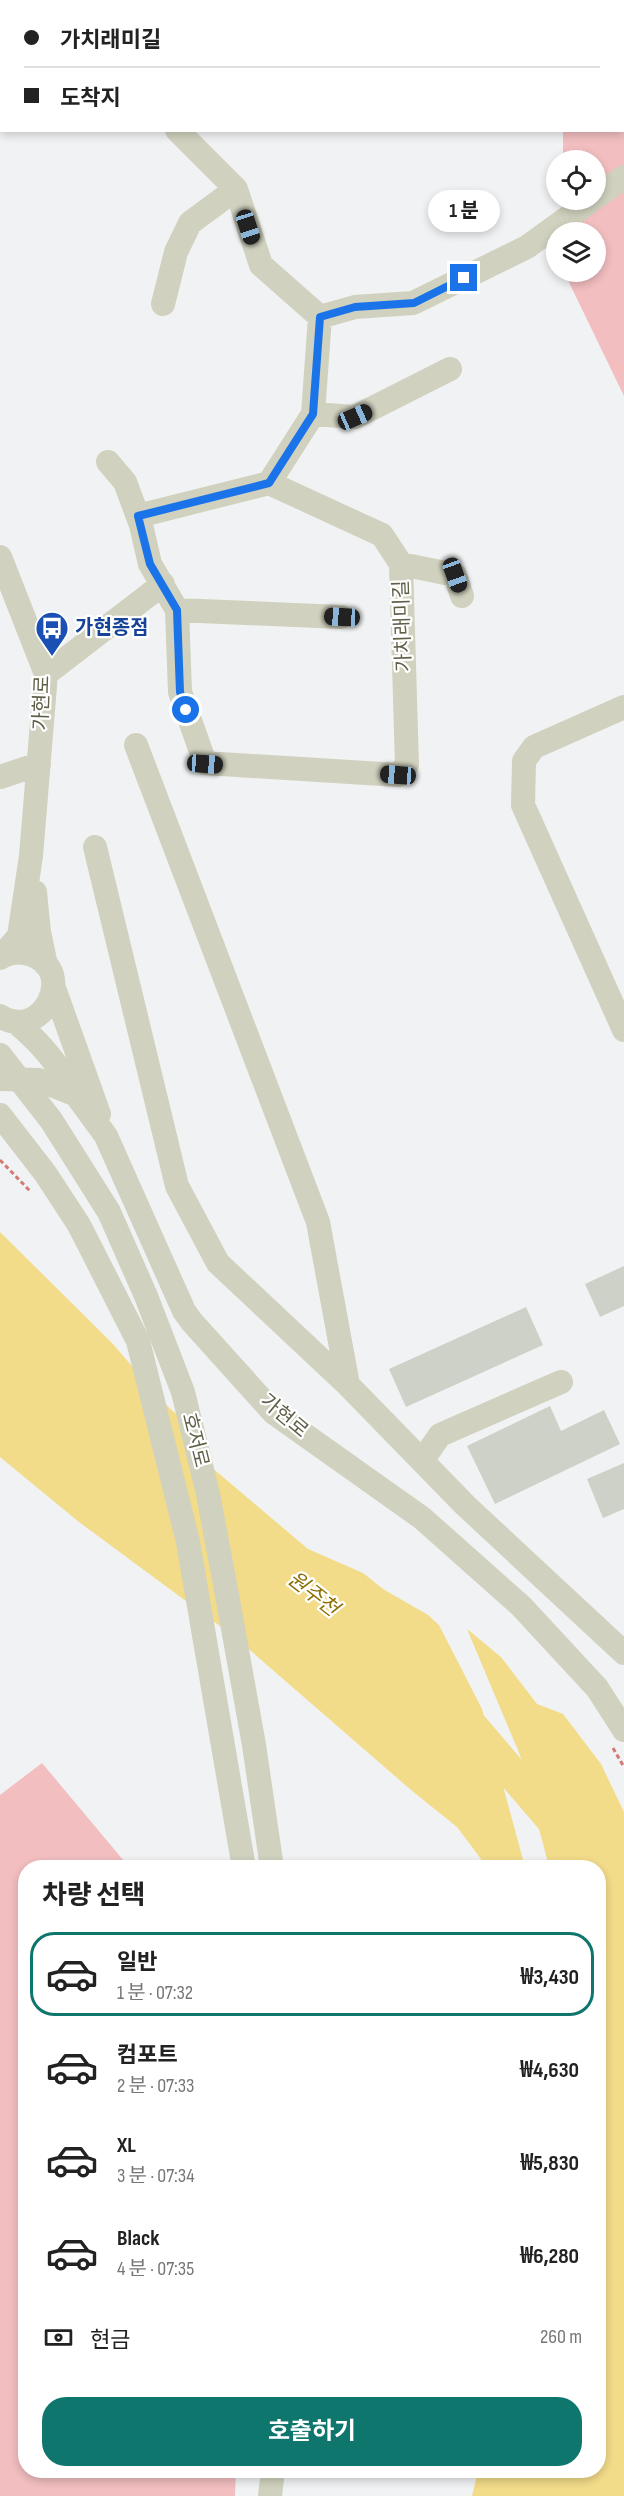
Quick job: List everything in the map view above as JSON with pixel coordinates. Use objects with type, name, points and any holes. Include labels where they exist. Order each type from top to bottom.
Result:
[{"type":"street","points":[[179,132],[236,189],[261,265],[320,317]]},
{"type":"street","points":[[606,190],[624,177]]},
{"type":"street","points":[[163,304],[176,252],[190,223],[236,189]]},
{"type":"street","points":[[320,317],[355,307],[414,303],[527,247],[578,210]]},
{"type":"street","points":[[138,516],[269,483],[313,414],[320,317]]},
{"type":"street","points":[[313,414],[355,417],[450,369]]},
{"type":"street","name":"가치래미길","points":[[108,462],[125,482],[138,516],[150,564],[177,610],[180,692],[205,764],[398,775],[407,765],[401,564],[382,535],[269,483]]},
{"type":"street","name":"가현로","points":[[0,557],[46,674],[32,856]]},
{"type":"street","points":[[401,564],[455,575],[462,596]]},
{"type":"street","points":[[46,674],[163,584]]},
{"type":"street","points":[[177,610],[342,617]]},
{"type":"street","points":[[624,707],[534,747],[524,761],[523,806],[624,1030]]},
{"type":"street","points":[[136,745],[318,1222],[348,1385]]},
{"type":"street","points":[[0,777],[39,764]]},
{"type":"street","points":[[95,847],[177,1186],[218,1263],[348,1385],[465,1505],[624,1653]]},
{"type":"street","points":[[1,957],[19,936],[32,856]]},
{"type":"street","points":[[32,856],[39,932],[46,965],[52,976],[54,988],[106,1136]]},
{"type":"street","points":[[1,957],[14,952],[26,953],[37,957],[46,965]]},
{"type":"street","points":[[7,1018],[25,1021],[40,1013],[51,999],[54,988]]},
{"type":"street","name":"가현로","points":[[7,1018],[34,1036],[106,1136],[184,1311],[192,1322],[274,1413],[422,1518],[521,1605],[597,1688],[624,1730]]},
{"type":"street","name":"호저로","points":[[0,1055],[51,1120],[109,1212],[146,1296],[183,1392],[208,1494],[227,1594],[254,1745],[271,1860]]},
{"type":"street","points":[[0,1079],[39,1080],[76,1095]]},
{"type":"street","name":"호저로","points":[[0,1114],[45,1173],[80,1225],[138,1341],[188,1542],[243,1860]]},
{"type":"street","points":[[422,1461],[440,1435],[561,1382]]},
{"type":"street","points":[[270,2496],[272,2478]]},
{"type":"shaded area","points":[[563,132],[624,132],[624,396],[569,282],[606,282],[606,222],[563,222],[563,210],[606,210],[606,150],[563,150]]},
{"type":"shaded area","points":[[42,1763],[123,1860],[18,1860],[18,2478],[236,2478],[235,2496],[0,2496],[0,1795]]},
{"type":"water","points":[[0,1232],[112,1343],[164,1403],[184,1421],[182,1439],[217,1472],[308,1549],[363,1573],[383,1589],[428,1615],[439,1625],[482,1709],[523,1860],[482,1860],[457,1827],[236,1638],[79,1522],[0,1457]]},
{"type":"water","points":[[467,1629],[501,1657],[537,1704],[563,1714],[601,1764],[624,1812],[624,2496],[472,2496],[476,2478],[606,2478],[606,1860],[547,1860],[520,1755]]},
{"type":"building","points":[[624,1266],[624,1306],[600,1317],[585,1284]]},
{"type":"building","points":[[526,1307],[543,1345],[406,1407],[389,1369]]},
{"type":"building","points":[[550,1406],[561,1431],[604,1410],[620,1444],[495,1504],[467,1446]]},
{"type":"building","points":[[624,1463],[624,1509],[603,1518],[587,1479]]},
{"type":"waterway","name":"원주천","points":[[464,1717],[554,1822],[572,1860]]},
{"type":"place","name":"가현종점","points":[[52,657]]},
{"type":"route","points":[[186,710],[180,692],[177,610],[150,564],[138,516],[269,483],[313,414],[320,317],[355,307],[414,303],[464,278]]}]
